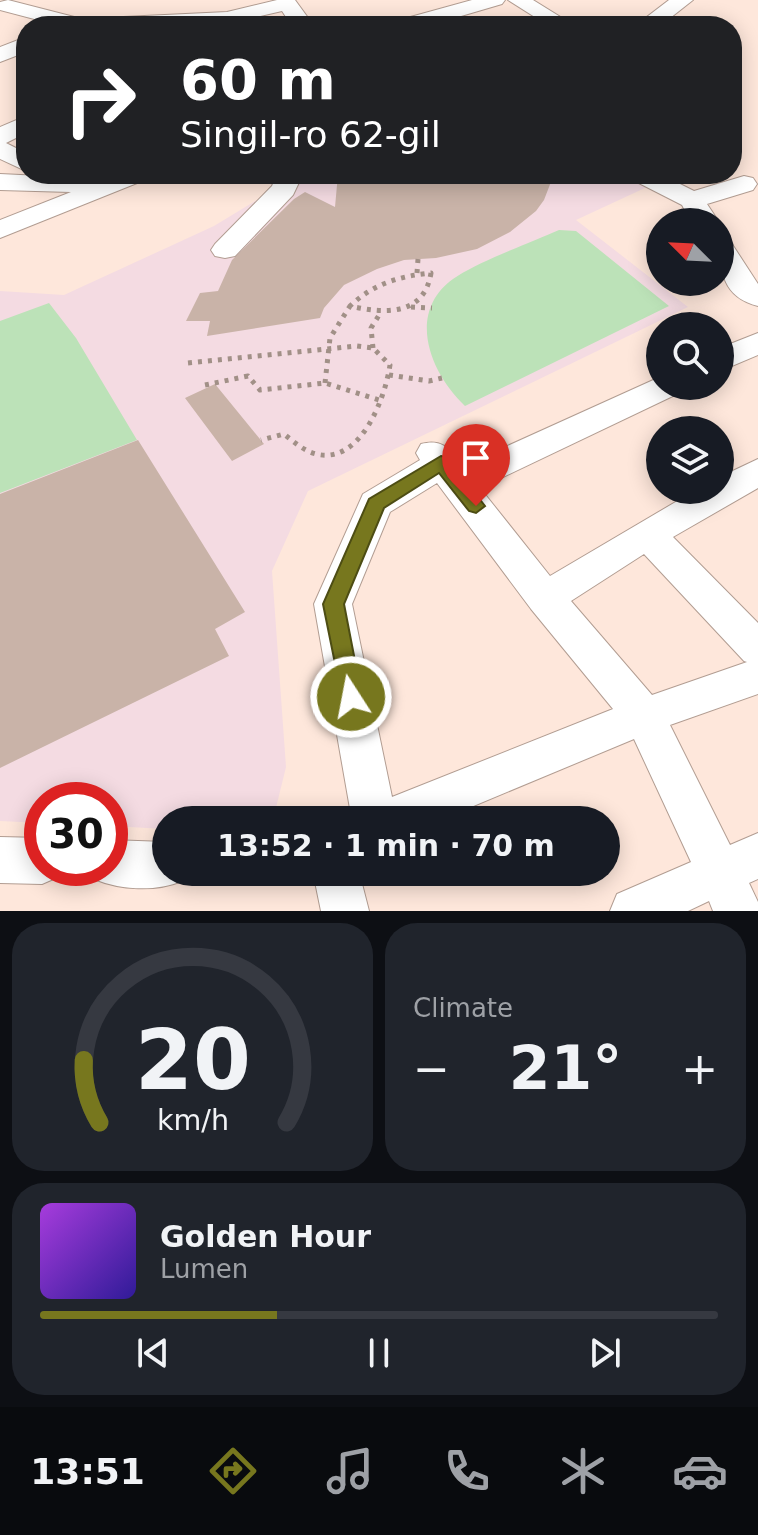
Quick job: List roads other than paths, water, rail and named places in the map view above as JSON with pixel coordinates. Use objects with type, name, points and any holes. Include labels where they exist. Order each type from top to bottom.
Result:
[{"type":"street","points":[[130,16],[129,11],[144,0]]},
{"type":"street","points":[[439,16],[495,0]]},
{"type":"street","points":[[518,0],[546,16]]},
{"type":"street","points":[[660,16],[683,0]]},
{"type":"street","points":[[250,16],[287,4],[296,16]]},
{"type":"street","points":[[8,5],[45,16]]},
{"type":"street","points":[[100,184],[111,185]]},
{"type":"street","points":[[225,250],[286,184]]},
{"type":"street","points":[[656,184],[693,208]]},
{"type":"street","points":[[0,230],[111,185]]},
{"type":"street","points":[[703,208],[744,185]]},
{"type":"street","points":[[734,271],[745,289],[758,297]]},
{"type":"street","points":[[734,354],[758,343]]},
{"type":"street","points":[[371,806],[333,604],[376,504],[444,466],[646,393]]},
{"type":"street","points":[[444,466],[545,598],[644,716],[738,880],[634,911]]},
{"type":"street","points":[[545,598],[647,534],[758,472]]},
{"type":"street","points":[[647,534],[758,649]]},
{"type":"street","points":[[422,806],[644,716],[758,676]]},
{"type":"street","points":[[0,860],[24,861]]},
{"type":"street","points":[[128,864],[152,864]]},
{"type":"street","points":[[339,886],[345,911]]}]
